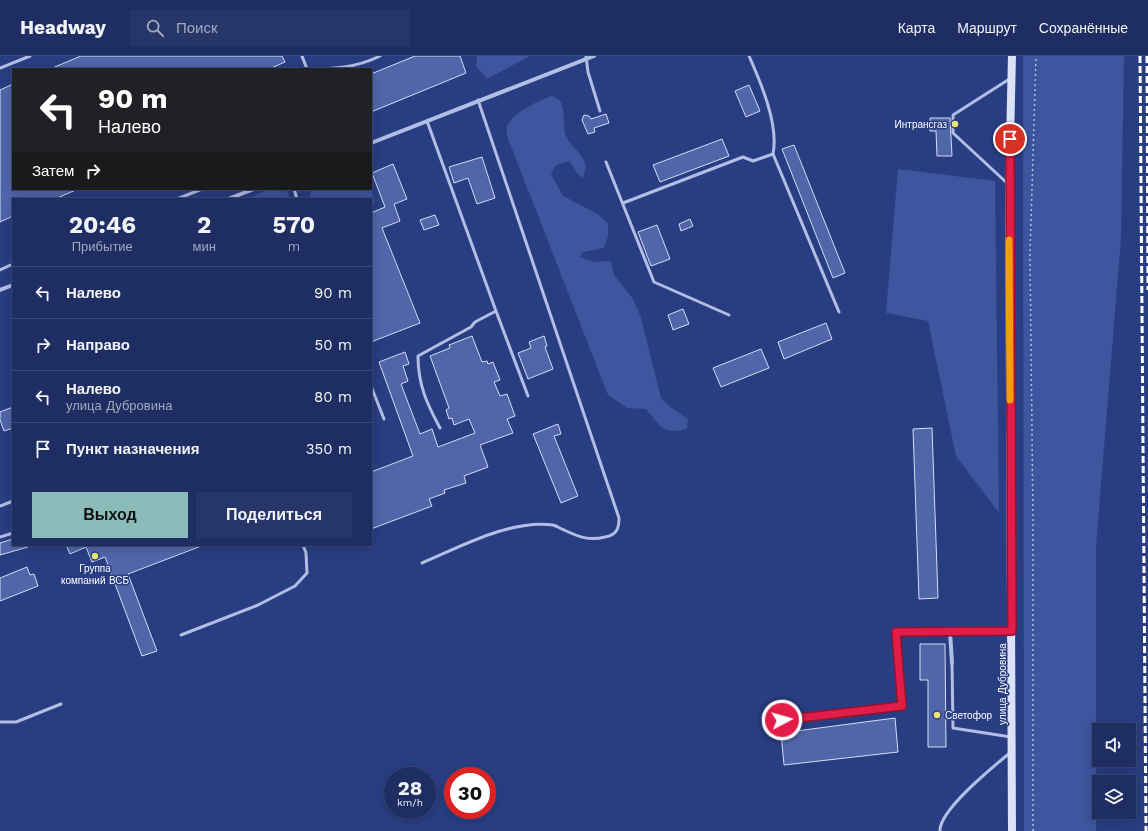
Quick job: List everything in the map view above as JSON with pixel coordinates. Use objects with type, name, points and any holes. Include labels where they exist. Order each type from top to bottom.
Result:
[{"type":"main road","name":"улица Дубровина","points":[[1012,56],[1009,185],[1012,831]]},
{"type":"street","points":[[372,144],[586,57],[594,56]]},
{"type":"street","points":[[231,198],[251,190]]},
{"type":"street","points":[[0,290],[12,285]]},
{"type":"street","points":[[782,720],[902,706],[896,632],[1012,631]]},
{"type":"street","points":[[950,632],[952,663]]},
{"type":"lane","points":[[0,68],[30,56]]},
{"type":"lane","points":[[302,56],[307,68]]},
{"type":"lane","points":[[342,68],[367,62],[380,56]]},
{"type":"lane","points":[[749,56],[758,77],[774,129],[775,143],[773,154],[839,312]]},
{"type":"lane","points":[[586,57],[588,72],[600,111]]},
{"type":"lane","points":[[1009,185],[953,133],[954,115],[1011,78]]},
{"type":"lane","points":[[422,563],[499,532],[528,525],[554,526],[585,539],[606,537],[615,534],[619,528],[619,518],[478,100]]},
{"type":"lane","points":[[427,121],[528,396]]},
{"type":"lane","points":[[623,203],[743,157],[753,162],[773,154]]},
{"type":"lane","points":[[606,162],[654,282],[729,315]]},
{"type":"lane","points":[[180,198],[200,190]]},
{"type":"lane","points":[[0,270],[12,264]]},
{"type":"lane","points":[[440,428],[426,403],[418,374],[418,356],[471,327],[475,322],[496,311]]},
{"type":"lane","points":[[372,389],[384,419]]},
{"type":"lane","points":[[0,506],[12,501]]},
{"type":"lane","points":[[0,537],[12,533]]},
{"type":"lane","points":[[181,635],[258,605],[295,586],[307,573],[306,553],[303,546]]},
{"type":"lane","points":[[952,663],[953,728],[1012,738]]},
{"type":"lane","points":[[0,722],[16,722],[61,704]]},
{"type":"lane","points":[[940,831],[942,819],[948,810],[988,770],[1012,751]]},
{"type":"path","points":[[1033,831],[1033,514],[1030,254],[1036,56]]},
{"type":"shaded area","points":[[477,56],[530,56],[487,79],[476,66]]},
{"type":"shaded area","points":[[1023,56],[1124,56],[1121,238],[1096,546],[1096,723],[1092,723],[1092,767],[1096,767],[1096,775],[1092,775],[1092,819],[1096,819],[1096,831],[1024,831]]},
{"type":"shaded area","points":[[552,96],[559,100],[562,105],[565,134],[584,159],[585,173],[582,178],[576,172],[570,161],[556,165],[551,174],[563,196],[598,214],[608,224],[608,236],[604,248],[583,252],[580,257],[595,262],[611,261],[614,275],[633,299],[641,318],[661,398],[670,407],[688,419],[687,429],[679,431],[667,430],[659,425],[646,409],[627,408],[608,395],[507,136],[507,125],[517,114],[522,110]]},
{"type":"shaded area","points":[[898,169],[995,181],[999,513],[956,456],[928,321],[886,313]]},
{"type":"shaded area","points":[[268,190],[286,190],[290,198],[248,198]]},
{"type":"shaded area","points":[[311,190],[371,190],[375,203],[372,204],[372,198],[310,198]]},
{"type":"building","points":[[81,56],[282,56],[285,62],[271,68],[52,68]]},
{"type":"building","points":[[415,56],[460,56],[466,73],[372,112],[372,74]]},
{"type":"building","points":[[12,84],[12,190],[76,190],[57,198],[12,198],[12,216],[0,222],[0,90]]},
{"type":"building","points":[[749,85],[760,111],[746,117],[735,91]]},
{"type":"building","points":[[606,114],[609,123],[594,128],[595,132],[588,134],[582,120],[584,115],[589,116],[591,119]]},
{"type":"building","points":[[930,118],[950,118],[952,156],[937,156],[936,131],[930,131]]},
{"type":"building","points":[[722,139],[729,156],[660,182],[653,165]]},
{"type":"building","points":[[794,145],[845,273],[833,278],[782,149]]},
{"type":"building","points":[[482,157],[495,198],[477,204],[468,178],[454,183],[449,167]]},
{"type":"building","points":[[393,164],[407,199],[394,204],[400,221],[382,228],[420,323],[372,342],[372,213],[385,207],[372,173]]},
{"type":"building","points":[[435,215],[439,225],[424,230],[420,220]]},
{"type":"building","points":[[690,219],[693,226],[681,231],[679,224]]},
{"type":"building","points":[[657,225],[670,259],[651,266],[638,232]]},
{"type":"building","points":[[683,309],[689,324],[673,330],[668,315]]},
{"type":"building","points":[[826,323],[832,339],[784,359],[778,342]]},
{"type":"building","points":[[472,336],[482,362],[487,361],[488,364],[493,362],[500,380],[494,382],[500,396],[507,394],[515,416],[507,419],[513,433],[480,445],[488,467],[464,476],[466,483],[444,490],[445,493],[429,499],[432,506],[372,529],[372,472],[413,456],[379,362],[405,352],[409,364],[403,366],[408,381],[401,384],[420,434],[432,429],[438,447],[475,433],[469,419],[454,425],[452,418],[449,419],[446,410],[449,408],[430,356],[450,348],[449,345]]},
{"type":"building","points":[[544,336],[547,346],[545,347],[553,369],[528,379],[518,353],[531,348],[529,342]]},
{"type":"building","points":[[761,349],[769,368],[721,387],[713,368]]},
{"type":"building","points":[[12,407],[12,428],[4,431],[0,420],[0,412]]},
{"type":"building","points":[[558,424],[561,434],[554,436],[578,496],[561,503],[533,434]]},
{"type":"building","points":[[932,428],[938,598],[919,599],[913,429]]},
{"type":"building","points":[[12,539],[12,546],[28,547],[0,555],[0,543]]},
{"type":"building","points":[[66,546],[201,546],[128,574],[157,651],[142,656],[105,557],[92,562],[86,547],[70,554]]},
{"type":"building","points":[[27,567],[30,575],[34,574],[38,586],[0,601],[0,578]]},
{"type":"building","points":[[920,644],[945,644],[946,747],[928,747],[928,680],[920,680]]},
{"type":"building","points":[[895,718],[898,752],[784,765],[781,733]]},
{"type":"railway","points":[[1140,56],[1146,831]]},
{"type":"railway","points":[[1147,56],[1148,290]]},
{"type":"slow traffic","points":[[1009,240],[1010,400]]},
{"type":"place","name":"Интрансгаз","points":[[955,124]]},
{"type":"place","name":"Группа компаний ВСБ","points":[[95,556]]},
{"type":"place","name":"Светофор","points":[[937,715]]},
{"type":"route","points":[[782,720],[902,706],[896,632],[1012,631],[1010,139]]}]
